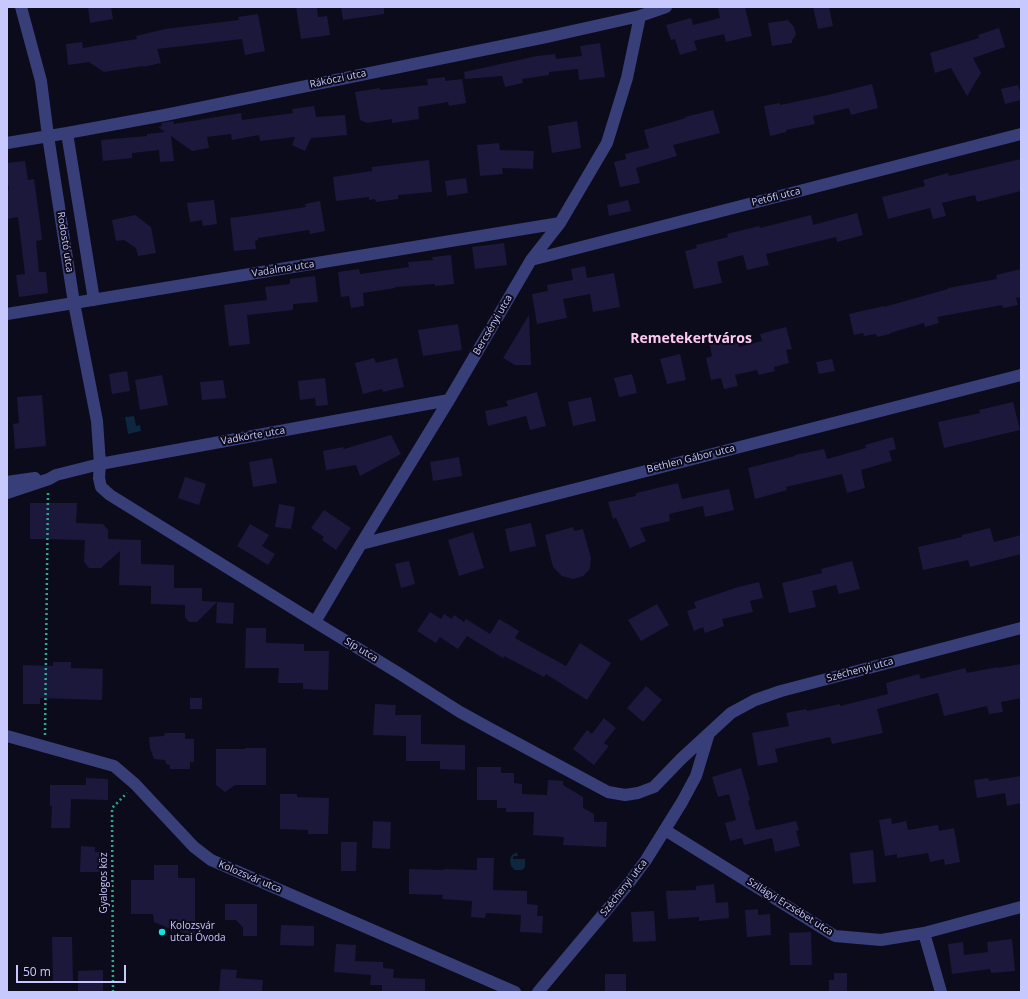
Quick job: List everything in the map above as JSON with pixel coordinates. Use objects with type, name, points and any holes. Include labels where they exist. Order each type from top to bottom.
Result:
[{"type":"street","name":"Rodostó utca","points":[[21,7],[42,81],[48,136],[74,303],[97,421],[100,464],[99,478]]},
{"type":"street","name":"Rákóczi utca","points":[[7,143],[165,115],[469,53],[640,16],[666,7]]},
{"type":"street","name":"Bercsényi utca","points":[[315,622],[449,400],[531,260],[560,223],[607,144],[627,78],[640,16]]},
{"type":"street","name":"Rodostó utca","points":[[67,133],[94,300]]},
{"type":"street","name":"Petőfi utca","points":[[531,260],[1021,134]]},
{"type":"street","name":"Vadalma utca","points":[[7,314],[560,223]]},
{"type":"street","name":"Bethlen Gábor utca","points":[[361,544],[1021,375]]},
{"type":"street","name":"Vadkörte utca","points":[[7,492],[52,477],[100,464],[449,400]]},
{"type":"street","name":"Vadkörte utca","points":[[7,482],[52,477]]},
{"type":"street","name":"Síp utca","points":[[99,478],[101,487],[110,495],[460,712],[608,792],[625,795],[638,793]]},
{"type":"street","name":"Széchenyi utca","points":[[638,793],[654,787],[681,759],[731,713],[755,700],[781,691],[1021,628]]},
{"type":"street","name":"Széchenyi utca","points":[[538,992],[626,888],[646,860],[682,802],[696,776],[709,733]]},
{"type":"street","name":"Kolozsvár utca","points":[[7,736],[114,766],[135,784],[194,846],[211,860],[516,992]]},
{"type":"street","points":[[681,759],[690,760],[695,765],[696,776]]},
{"type":"street","name":"Szilágyi Erzsébet utca","points":[[665,830],[835,936],[881,940],[924,933],[1021,907]]},
{"type":"street","points":[[924,933],[941,992]]},
{"type":"path","points":[[45,746],[52,477]]},
{"type":"path","name":"Gyalogos köz","points":[[113,992],[112,808],[135,784]]},
{"type":"water","points":[[134,416],[136,426],[140,425],[141,431],[128,434],[125,417]]},
{"type":"water","points":[[517,852],[518,856],[514,856],[513,859],[525,859],[525,867],[522,870],[515,870],[511,866],[511,857]]},
{"type":"building","points":[[88,7],[111,7],[113,19],[90,23]]},
{"type":"building","points":[[296,7],[317,7],[318,17],[327,16],[330,35],[301,39]]},
{"type":"building","points":[[341,7],[384,7],[384,14],[343,20]]},
{"type":"building","points":[[718,7],[745,7],[752,36],[726,42],[724,34],[694,41],[697,50],[680,55],[675,39],[671,40],[666,25],[691,18],[693,25],[720,18]]},
{"type":"building","points":[[813,7],[829,7],[833,26],[818,29]]},
{"type":"building","points":[[258,14],[265,51],[245,55],[242,39],[157,49],[161,63],[143,67],[104,72],[89,62],[68,65],[66,44],[82,42],[83,48],[137,39],[136,36],[165,29],[239,20],[238,17]]},
{"type":"building","points":[[788,20],[794,27],[796,34],[792,40],[792,43],[772,46],[768,23]]},
{"type":"building","points":[[999,28],[1005,47],[973,58],[981,73],[967,96],[951,68],[935,73],[930,53],[979,38],[978,35]]},
{"type":"building","points":[[600,43],[605,77],[579,80],[578,69],[549,72],[549,75],[522,79],[523,83],[505,87],[502,76],[465,79],[464,72],[537,56],[555,54],[556,59],[582,56],[580,46]]},
{"type":"building","points":[[445,77],[445,81],[462,79],[466,103],[449,106],[448,102],[418,107],[419,119],[392,123],[392,119],[367,123],[360,120],[355,92],[380,88],[380,90],[428,85],[427,79]]},
{"type":"building","points":[[872,84],[878,108],[851,115],[849,108],[813,116],[815,124],[786,130],[786,132],[770,136],[764,106],[780,103],[780,105]]},
{"type":"building","points":[[1018,85],[1021,100],[1005,104],[1001,89]]},
{"type":"building","points":[[314,106],[316,117],[345,115],[347,135],[311,138],[305,151],[292,145],[295,137],[260,141],[259,135],[232,140],[231,134],[207,137],[209,148],[192,151],[171,136],[174,161],[160,162],[159,150],[132,153],[132,158],[103,161],[101,140],[147,136],[147,134],[165,132],[158,127],[162,126],[161,123],[173,121],[174,124],[241,113],[242,120],[293,113],[292,109]]},
{"type":"building","points":[[713,110],[720,133],[673,145],[677,156],[636,168],[640,183],[620,187],[614,162],[626,159],[625,154],[649,148],[644,130]]},
{"type":"building","points":[[577,121],[581,148],[552,153],[548,126]]},
{"type":"building","points":[[499,143],[500,150],[534,151],[533,169],[502,168],[503,174],[480,176],[477,145]]},
{"type":"building","points":[[1021,159],[1021,191],[977,202],[975,195],[942,203],[946,216],[933,219],[930,208],[888,219],[882,197],[925,186],[923,180],[948,173],[949,176]]},
{"type":"building","points":[[429,160],[432,192],[398,195],[398,199],[376,202],[375,199],[369,200],[369,197],[336,201],[333,177],[372,171],[372,167]]},
{"type":"building","points":[[25,161],[28,180],[34,179],[42,240],[36,241],[39,272],[46,272],[48,293],[19,297],[16,275],[25,274],[18,217],[7,219],[7,190],[9,190],[7,163]]},
{"type":"building","points":[[466,178],[468,193],[447,196],[445,181]]},
{"type":"building","points":[[214,200],[217,224],[203,226],[202,220],[190,222],[187,203]]},
{"type":"building","points":[[628,200],[631,211],[609,216],[607,205]]},
{"type":"building","points":[[320,201],[325,231],[310,234],[309,230],[258,238],[258,240],[255,241],[256,249],[234,251],[230,218],[306,207],[305,204]]},
{"type":"building","points":[[857,213],[863,235],[837,242],[836,237],[766,254],[769,265],[747,270],[743,255],[717,262],[722,283],[694,289],[685,251],[697,248],[696,245],[728,237],[727,234],[759,226],[760,228],[811,215],[813,225]]},
{"type":"building","points":[[135,215],[151,227],[156,253],[138,256],[136,248],[124,240],[116,241],[112,220]]},
{"type":"building","points":[[504,243],[507,265],[475,269],[472,247]]},
{"type":"building","points":[[451,255],[454,284],[395,287],[363,293],[364,306],[351,308],[349,296],[341,297],[338,272],[359,269],[360,274],[409,267],[408,262],[433,260],[432,257]]},
{"type":"building","points":[[585,266],[587,278],[614,273],[620,307],[593,312],[590,294],[563,299],[567,318],[537,324],[532,294],[548,291],[547,285],[573,280],[571,269]]},
{"type":"building","points":[[1021,269],[1021,297],[1016,298],[1018,305],[1003,308],[1002,305],[937,317],[939,323],[925,327],[924,323],[877,337],[876,334],[864,336],[863,333],[854,335],[849,314],[884,307],[948,288],[997,279],[996,275]]},
{"type":"building","points":[[315,276],[318,302],[293,304],[293,310],[247,315],[250,344],[229,346],[224,305],[267,300],[265,287],[290,284],[290,279]]},
{"type":"building","points":[[529,315],[531,365],[515,365],[503,358]]},
{"type":"building","points":[[458,324],[462,350],[423,356],[418,330]]},
{"type":"building","points":[[786,327],[792,349],[786,350],[789,363],[774,367],[775,371],[759,375],[757,370],[735,375],[738,386],[724,389],[721,378],[711,380],[706,358],[712,356],[709,342],[736,336],[739,347],[762,341],[760,334]]},
{"type":"building","points":[[680,354],[686,380],[667,384],[660,359]]},
{"type":"building","points":[[374,358],[376,363],[397,358],[404,387],[383,392],[382,389],[363,394],[355,363]]},
{"type":"building","points":[[832,359],[835,371],[819,374],[816,362]]},
{"type":"building","points":[[127,371],[130,391],[112,394],[109,374]]},
{"type":"building","points":[[632,374],[637,393],[619,397],[614,378]]},
{"type":"building","points":[[162,375],[168,405],[140,410],[135,380]]},
{"type":"building","points":[[325,378],[328,405],[316,406],[315,398],[300,400],[298,381]]},
{"type":"building","points":[[223,380],[226,398],[202,400],[200,382]]},
{"type":"building","points":[[537,392],[546,426],[530,430],[526,416],[488,426],[485,411],[508,406],[506,401]]},
{"type":"building","points":[[42,395],[46,446],[15,449],[13,424],[19,423],[17,397]]},
{"type":"building","points":[[591,397],[596,421],[573,426],[568,402]]},
{"type":"building","points":[[1013,402],[1020,430],[944,448],[938,422],[980,413],[979,410]]},
{"type":"building","points":[[391,435],[401,454],[360,476],[356,465],[326,470],[323,451],[343,447],[344,449]]},
{"type":"building","points":[[893,437],[896,449],[889,451],[892,461],[861,470],[865,488],[847,493],[842,474],[786,487],[787,490],[755,499],[748,468],[795,455],[824,449],[827,459],[866,448],[865,445]]},
{"type":"building","points":[[459,457],[462,476],[433,481],[430,462]]},
{"type":"building","points":[[272,458],[277,483],[253,487],[249,462]]},
{"type":"building","points":[[185,477],[206,484],[199,505],[178,498]]},
{"type":"building","points":[[678,483],[682,499],[729,489],[734,510],[705,517],[703,506],[669,514],[670,521],[640,528],[646,541],[630,548],[616,518],[613,519],[608,502],[636,496],[636,493]]},
{"type":"building","points":[[30,503],[77,503],[76,523],[103,524],[108,530],[108,539],[141,540],[141,564],[174,565],[174,588],[202,588],[202,601],[234,603],[233,624],[216,623],[217,602],[197,622],[189,622],[185,617],[185,605],[151,604],[151,586],[119,585],[120,551],[101,568],[89,568],[84,562],[85,540],[30,539]]},
{"type":"building","points":[[279,504],[295,507],[291,529],[275,527]]},
{"type":"building","points":[[324,510],[351,528],[336,550],[322,540],[324,537],[311,528]]},
{"type":"building","points":[[531,523],[536,546],[510,552],[505,529]]},
{"type":"building","points":[[250,524],[269,535],[262,546],[275,554],[268,565],[237,546]]},
{"type":"building","points":[[573,527],[574,531],[583,529],[591,558],[589,570],[583,576],[573,579],[562,576],[553,567],[545,535]]},
{"type":"building","points":[[990,528],[994,542],[1021,535],[1021,554],[970,567],[968,560],[923,570],[918,547],[962,537],[962,535]]},
{"type":"building","points":[[473,532],[484,568],[459,576],[448,540]]},
{"type":"building","points":[[409,561],[415,584],[401,588],[395,564]]},
{"type":"building","points":[[852,561],[860,589],[839,594],[836,585],[812,591],[816,607],[789,613],[782,583],[822,573],[821,569]]},
{"type":"building","points":[[759,582],[763,598],[750,601],[753,612],[722,619],[724,626],[705,633],[703,627],[694,631],[687,611],[696,608],[694,602],[735,588]]},
{"type":"building","points":[[657,604],[669,625],[641,641],[628,620]]},
{"type":"building","points":[[430,612],[441,619],[444,614],[452,619],[454,615],[464,622],[466,619],[490,634],[499,619],[519,631],[515,638],[566,666],[580,643],[611,663],[587,700],[546,674],[544,677],[504,656],[503,658],[467,636],[458,649],[440,637],[436,643],[417,631]]},
{"type":"building","points":[[246,628],[266,628],[266,643],[304,644],[304,651],[329,651],[328,690],[303,689],[303,683],[278,683],[279,668],[245,668]]},
{"type":"building","points":[[53,662],[71,662],[71,668],[103,669],[102,700],[40,698],[40,704],[23,704],[23,665],[53,666]]},
{"type":"building","points":[[1021,664],[1021,698],[1001,702],[1003,712],[989,714],[987,706],[944,716],[938,693],[877,709],[883,733],[832,744],[830,737],[775,749],[778,762],[758,766],[752,733],[789,726],[786,713],[806,709],[807,711],[840,704],[840,706],[888,694],[886,683],[919,674],[921,679],[965,668],[967,673]]},
{"type":"building","points":[[646,686],[662,700],[643,722],[627,708]]},
{"type":"building","points":[[190,698],[202,698],[202,709],[190,709]]},
{"type":"building","points":[[375,704],[396,705],[395,715],[421,715],[421,744],[465,745],[465,770],[440,769],[440,761],[406,761],[406,736],[373,735]]},
{"type":"building","points":[[604,718],[616,728],[604,743],[609,746],[594,765],[573,749],[587,730],[592,734]]},
{"type":"building","points":[[165,733],[185,733],[185,739],[194,739],[194,762],[190,762],[190,769],[170,769],[170,765],[166,764],[165,760],[154,759],[150,748],[149,737],[164,736]]},
{"type":"building","points":[[266,748],[266,785],[235,785],[225,792],[216,785],[216,749]]},
{"type":"building","points":[[477,767],[501,767],[501,773],[514,773],[514,783],[522,784],[522,794],[547,795],[548,780],[563,781],[563,785],[583,797],[583,808],[594,814],[594,822],[607,822],[606,847],[563,845],[564,837],[533,835],[534,812],[506,812],[506,808],[497,808],[497,800],[477,800]]},
{"type":"building","points":[[741,768],[750,800],[748,801],[756,830],[796,821],[799,830],[796,831],[800,846],[775,852],[772,838],[744,845],[742,838],[730,841],[725,823],[736,820],[729,794],[718,797],[712,777]]},
{"type":"building","points":[[1021,776],[1021,803],[1007,806],[1005,793],[977,798],[974,780],[988,778],[989,781]]},
{"type":"building","points":[[86,778],[108,779],[108,800],[71,799],[70,828],[51,828],[52,806],[50,806],[50,785],[86,785]]},
{"type":"building","points":[[280,794],[297,794],[297,797],[329,798],[328,834],[308,834],[308,830],[280,829]]},
{"type":"building","points":[[891,818],[892,824],[906,821],[908,830],[938,825],[939,831],[954,828],[960,862],[945,865],[944,859],[930,862],[928,853],[897,858],[897,854],[885,856],[879,820]]},
{"type":"building","points":[[373,821],[391,822],[390,849],[372,848]]},
{"type":"building","points":[[341,842],[357,842],[356,871],[341,871]]},
{"type":"building","points":[[81,846],[95,847],[95,852],[105,852],[105,872],[80,872]]},
{"type":"building","points":[[873,850],[876,882],[853,884],[850,853]]},
{"type":"building","points":[[477,858],[494,858],[493,890],[527,891],[527,904],[538,905],[537,916],[543,916],[542,933],[520,932],[521,915],[486,913],[485,918],[471,917],[472,901],[442,899],[443,895],[409,894],[409,869],[477,870]]},
{"type":"building","points":[[154,865],[178,865],[178,878],[195,878],[195,938],[173,928],[173,930],[154,922],[153,914],[131,914],[131,880],[154,880]]},
{"type":"building","points":[[714,884],[716,903],[728,902],[729,918],[699,921],[699,917],[668,919],[666,891],[696,890],[696,886]]},
{"type":"building","points":[[225,904],[257,904],[257,936],[243,936],[243,927],[236,920],[225,920]]},
{"type":"building","points":[[758,909],[758,915],[770,914],[771,935],[747,937],[745,910]]},
{"type":"building","points":[[654,911],[656,941],[633,942],[631,912]]},
{"type":"building","points":[[281,925],[314,926],[314,946],[280,945]]},
{"type":"building","points":[[811,932],[812,965],[790,965],[789,933]]},
{"type":"building","points":[[52,937],[72,937],[73,981],[53,982]]},
{"type":"building","points":[[1012,939],[1015,971],[991,973],[990,969],[952,974],[948,944],[963,942],[964,955],[988,952],[987,942]]},
{"type":"building","points":[[336,944],[356,945],[355,961],[383,962],[383,968],[394,969],[393,978],[425,979],[425,992],[382,991],[382,985],[370,985],[371,975],[334,972]]},
{"type":"building","points":[[221,969],[237,970],[236,978],[263,980],[262,992],[219,992]]},
{"type":"building","points":[[103,970],[103,992],[78,992],[78,971]]},
{"type":"building","points":[[834,973],[847,973],[847,992],[829,992],[829,980],[834,980]]},
{"type":"building","points":[[605,974],[626,974],[626,992],[605,992]]},
{"type":"place","name":"Kolozsvár utcai Óvoda","points":[[162,932]]},
{"type":"district","name":"Remetekertváros","points":[[691,339]]}]
